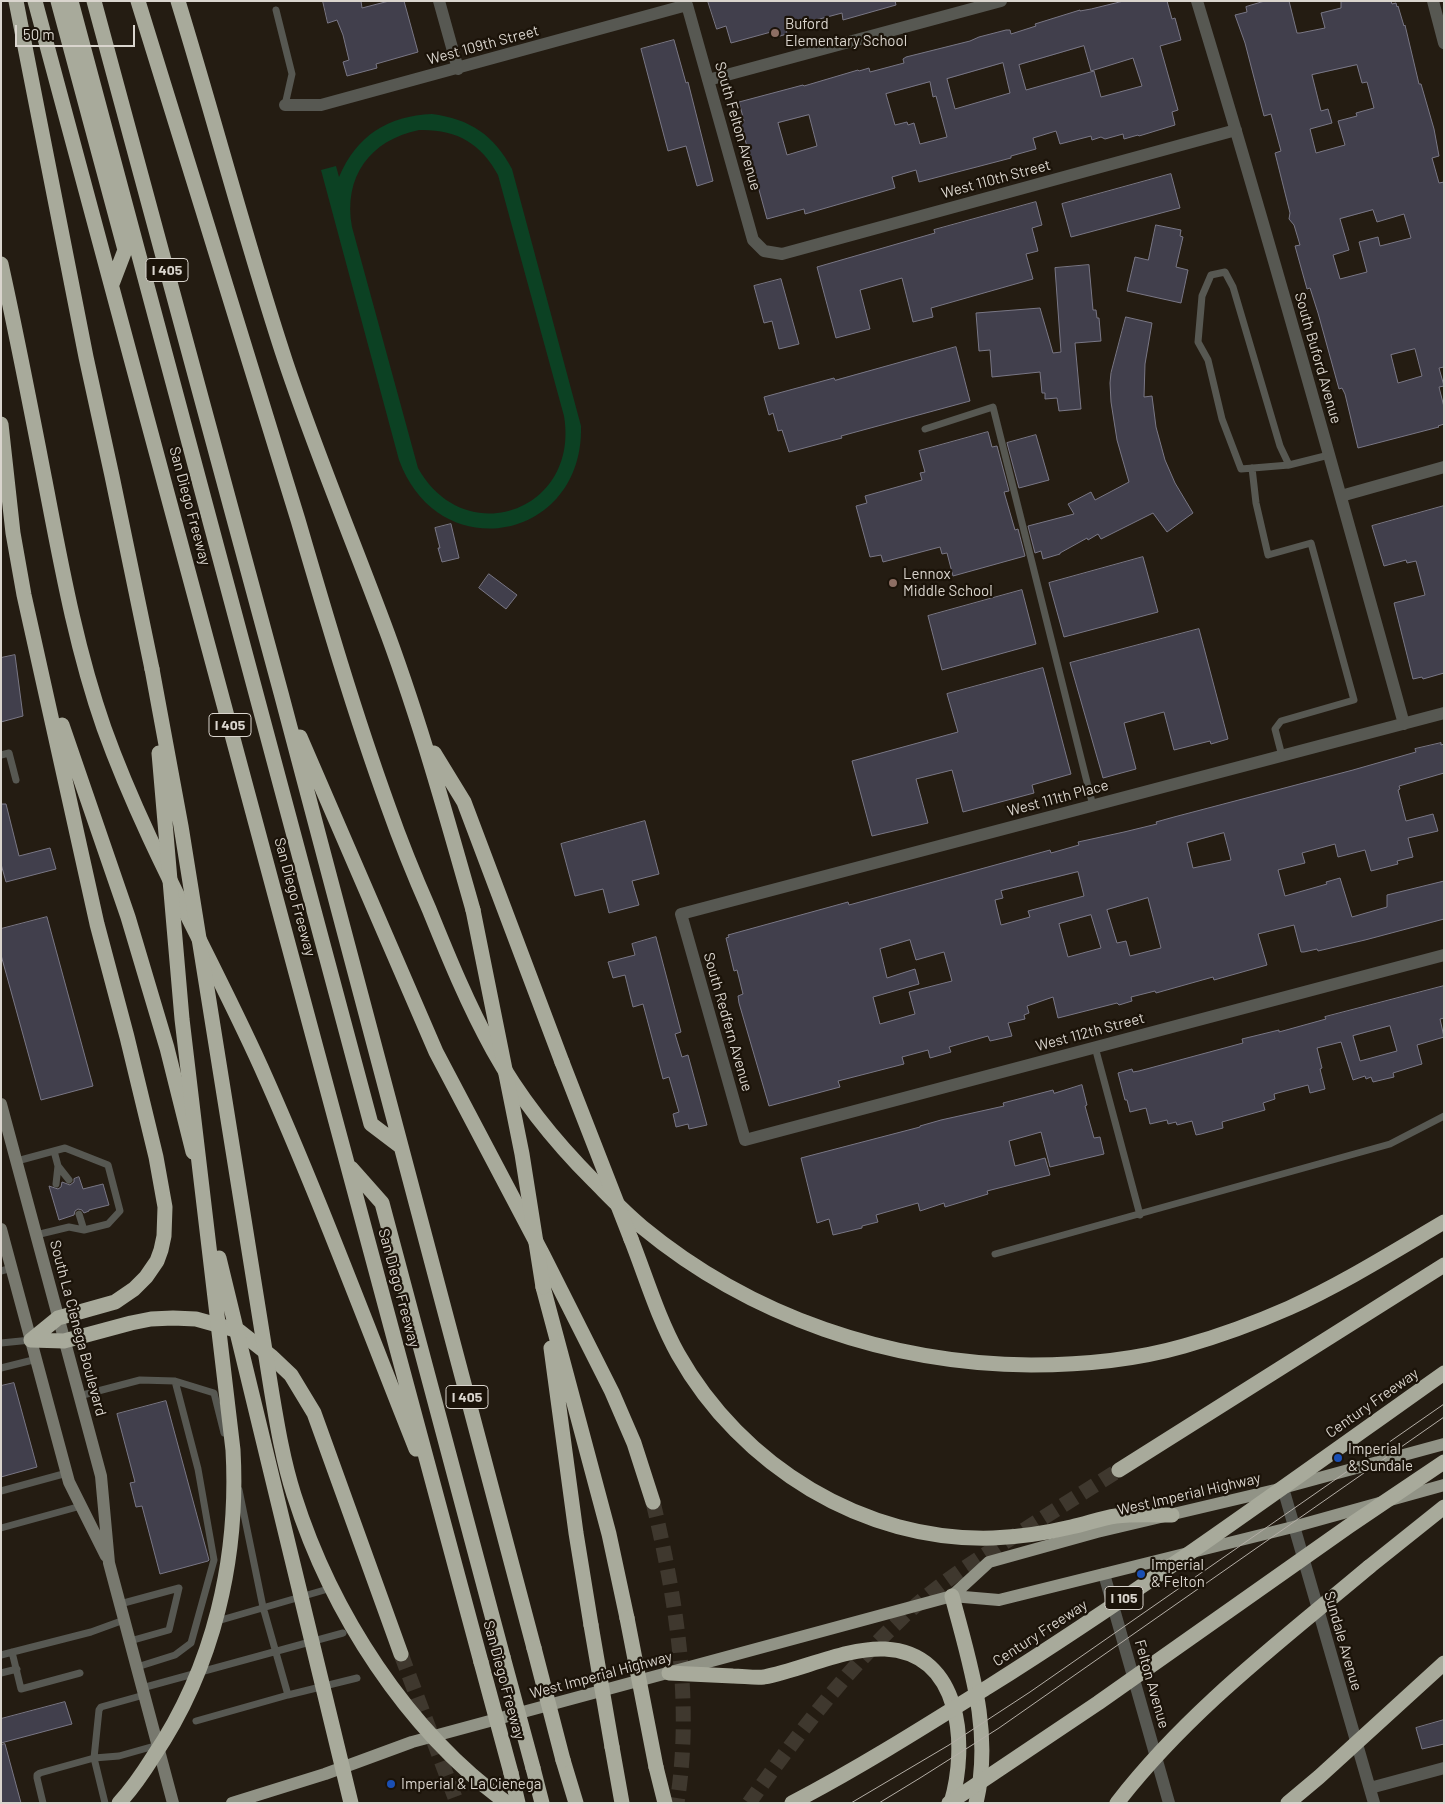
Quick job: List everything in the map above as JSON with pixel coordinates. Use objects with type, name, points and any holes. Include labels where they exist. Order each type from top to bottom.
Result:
[{"type":"highway","points":[[16,1],[86,357],[152,669],[182,826],[278,1431],[294,1493],[326,1576],[355,1631],[373,1660],[440,1744],[507,1803]]},
{"type":"highway","name":"San Diego Freeway","points":[[35,1],[518,1803]]},
{"type":"highway","points":[[58,1],[125,250],[112,284]]},
{"type":"highway","points":[[71,1],[371,1124],[400,1146]]},
{"type":"highway","name":"I 405","points":[[94,1],[281,693],[563,1760],[576,1803]]},
{"type":"highway","points":[[138,1],[244,341],[344,673],[389,811],[447,954],[494,1052],[546,1128],[576,1163],[622,1210],[682,1257],[721,1282],[802,1322],[881,1348],[922,1356],[1007,1365],[1058,1365],[1099,1362],[1144,1355],[1192,1343],[1289,1308],[1444,1222]]},
{"type":"highway","points":[[178,1],[253,258],[286,361],[336,502],[388,635],[423,736],[473,910],[522,1154],[543,1288],[576,1533],[622,1803]]},
{"type":"highway","points":[[1,264],[21,356],[69,603],[85,668],[104,726],[124,781],[260,1066],[307,1175],[443,1518]]},
{"type":"highway","points":[[1,424],[13,533],[24,595],[97,924],[134,1065],[156,1157],[165,1207],[164,1236],[157,1261],[146,1277],[134,1289],[115,1302],[58,1318],[31,1340]]},
{"type":"highway","points":[[39,660],[128,917],[167,1048],[351,1803]]},
{"type":"highway","points":[[119,1803],[166,1737],[185,1704],[200,1667],[223,1593],[229,1560],[234,1510],[233,1450],[182,1020],[152,669]]},
{"type":"highway","points":[[281,693],[436,1052],[543,1255],[612,1392],[634,1443],[652,1502]]},
{"type":"highway","points":[[423,736],[464,802],[664,1326],[677,1353],[707,1398],[723,1417],[758,1452],[780,1470],[816,1493],[868,1517],[933,1535],[993,1538],[1027,1536],[1115,1516],[1172,1515]]},
{"type":"highway","points":[[348,1165],[382,1203],[542,1803]]},
{"type":"highway","points":[[1119,1470],[1444,1265]]},
{"type":"highway","points":[[543,1288],[609,1534],[665,1803]]},
{"type":"highway","points":[[31,1340],[64,1341],[151,1319],[196,1319],[239,1331],[272,1357],[291,1375],[314,1413],[402,1654]]},
{"type":"highway","name":"Century Freeway","points":[[792,1803],[926,1726],[1076,1631],[1444,1373]]},
{"type":"highway","points":[[950,1803],[1098,1703],[1349,1526],[1444,1462]]},
{"type":"highway","points":[[1117,1803],[1154,1758],[1223,1690],[1444,1507]]},
{"type":"highway","points":[[952,1596],[981,1714],[982,1766],[976,1803]]},
{"type":"highway","points":[[669,1674],[762,1677],[861,1651],[886,1649],[910,1654],[938,1675],[951,1697],[960,1748],[956,1787],[950,1803]]},
{"type":"highway","points":[[1288,1803],[1320,1777],[1444,1663]]},
{"type":"main road","name":"South La Cienega Boulevard","points":[[1,1104],[100,1476],[109,1563],[173,1803]]},
{"type":"main road","name":"South La Cienega Boulevard","points":[[1,1229],[6,1269],[37,1359],[69,1482],[109,1563]]},
{"type":"main road","name":"West Imperial Highway","points":[[952,1596],[990,1562],[1098,1532],[1283,1488],[1444,1444]]},
{"type":"main road","name":"West Imperial Highway","points":[[232,1803],[325,1774],[412,1742],[952,1596],[999,1600],[1293,1527],[1444,1485]]},
{"type":"street","points":[[439,1],[458,69]]},
{"type":"street","points":[[708,80],[1001,1]]},
{"type":"street","name":"South Buford Avenue","points":[[1197,1],[1329,454],[1404,724]]},
{"type":"street","points":[[1433,1],[1444,43]]},
{"type":"street","name":"West 109th Street","points":[[285,105],[321,105],[687,5]]},
{"type":"street","name":"South Felton Avenue","points":[[687,5],[753,240],[764,252]]},
{"type":"street","name":"West 110th Street","points":[[764,252],[782,254],[1236,130]]},
{"type":"street","points":[[1341,496],[1444,467]]},
{"type":"street","name":"West 111th Place","points":[[681,914],[1444,713]]},
{"type":"street","name":"South Redfern Avenue","points":[[681,914],[745,1140]]},
{"type":"street","name":"West 112th Street","points":[[745,1140],[1444,955]]},
{"type":"street","name":"Sundale Avenue","points":[[1283,1488],[1374,1803]]},
{"type":"street","name":"Felton Avenue","points":[[1104,1574],[1169,1803]]},
{"type":"street","points":[[1370,1788],[1444,1768]]},
{"type":"lane","points":[[276,10],[292,74],[285,105]]},
{"type":"lane","points":[[1289,465],[1280,446],[1233,287],[1225,272],[1211,275],[1202,296],[1198,342],[1208,360],[1222,420],[1241,469],[1289,465],[1329,454]]},
{"type":"lane","points":[[925,429],[993,407],[1093,806]]},
{"type":"lane","points":[[1252,468],[1256,503],[1268,555],[1311,543],[1354,700],[1281,721],[1275,729],[1282,756]]},
{"type":"lane","points":[[1,756],[10,753],[16,780]]},
{"type":"lane","points":[[1095,1047],[1140,1215]]},
{"type":"lane","points":[[995,1254],[1390,1144],[1444,1116]]},
{"type":"lane","points":[[17,1161],[64,1148],[108,1165],[120,1211],[108,1224],[84,1230],[69,1226],[36,1235]]},
{"type":"lane","points":[[54,1151],[58,1166],[56,1184]]},
{"type":"lane","points":[[58,1166],[69,1180]]},
{"type":"lane","points":[[79,1214],[84,1230]]},
{"type":"lane","points":[[66,1218],[69,1226]]},
{"type":"lane","points":[[1,1343],[31,1340]]},
{"type":"lane","points":[[1,1368],[37,1359]]},
{"type":"lane","points":[[79,1396],[140,1380],[175,1382],[214,1393],[245,1514],[263,1607],[288,1696]]},
{"type":"lane","points":[[137,1667],[175,1655],[191,1642],[214,1560],[198,1469],[175,1382]]},
{"type":"lane","points":[[1,1491],[67,1473]]},
{"type":"lane","points":[[1,1528],[81,1506]]},
{"type":"lane","points":[[120,1604],[179,1588],[169,1630],[130,1641]]},
{"type":"lane","points":[[221,1620],[328,1589]]},
{"type":"lane","points":[[1,1655],[91,1632],[124,1620]]},
{"type":"lane","points":[[105,1803],[94,1758],[99,1710],[101,1707],[275,1650],[343,1633]]},
{"type":"lane","points":[[12,1652],[21,1689],[80,1673]]},
{"type":"lane","points":[[1,1673],[17,1669]]},
{"type":"lane","points":[[196,1721],[356,1678]]},
{"type":"lane","points":[[43,1803],[37,1775],[94,1758],[119,1756],[158,1745]]},
{"type":"green space","points":[[432,114],[446,116],[469,125],[489,138],[505,157],[512,169],[581,426],[576,465],[559,495],[535,516],[506,527],[475,527],[445,517],[418,495],[399,460],[321,170],[336,166],[339,177],[346,162],[355,150],[376,130],[401,119]],"holes":[[[419,130],[432,130],[456,135],[475,146],[484,154],[498,175],[564,416],[564,449],[555,476],[537,496],[515,509],[489,514],[463,509],[438,494],[418,468],[352,227],[350,209],[352,192],[356,177],[364,164],[374,152],[387,142]]]},
{"type":"building","points":[[323,1],[361,1],[362,8],[389,1],[404,1],[418,52],[376,64],[377,68],[347,76],[343,62],[349,60],[343,35],[337,20],[328,23]]},
{"type":"building","points":[[708,1],[895,1],[896,5],[843,20],[842,13],[786,28],[787,34],[773,38],[771,32],[731,43],[726,26],[717,29]]},
{"type":"building","points":[[1124,1],[1167,1],[1172,19],[1175,18],[1181,40],[1160,46],[1178,110],[1172,112],[1175,125],[1124,139],[1123,134],[1092,140],[1091,136],[1060,144],[1056,131],[1033,138],[1036,149],[1011,156],[1011,158],[919,182],[916,170],[892,177],[895,188],[805,214],[804,209],[767,219],[756,179],[753,180],[749,165],[751,164],[741,122],[744,121],[739,102],[858,70],[869,68],[870,72],[904,63],[903,59],[906,57],[1006,30],[1010,30],[1011,34],[1036,26],[1035,24],[1080,10]],"holes":[[[1084,46],[1091,71],[1133,58],[1142,86],[1101,97],[1094,71],[1026,90],[1019,65]],[[1003,63],[1010,93],[955,109],[947,79]],[[930,82],[933,97],[936,96],[947,137],[920,144],[914,123],[908,125],[907,122],[895,125],[886,94]],[[809,115],[817,146],[787,155],[778,123]]]},
{"type":"building","points":[[1265,1],[1289,1],[1297,33],[1300,33],[1325,28],[1321,13],[1341,8],[1341,1],[1391,1],[1392,4],[1396,3],[1398,6],[1405,25],[1419,84],[1421,84],[1434,129],[1439,156],[1432,158],[1439,183],[1444,182],[1444,367],[1439,368],[1444,386],[1439,387],[1444,407],[1444,424],[1439,427],[1358,448],[1345,394],[1342,388],[1339,389],[1318,313],[1310,288],[1307,289],[1295,246],[1300,245],[1294,225],[1289,219],[1290,213],[1275,153],[1281,151],[1271,114],[1264,116],[1245,43],[1235,15],[1247,12],[1246,7]],"holes":[[[1357,65],[1362,83],[1367,82],[1374,108],[1356,113],[1357,116],[1338,121],[1345,145],[1316,153],[1310,129],[1332,123],[1328,109],[1321,111],[1312,75]],[[1373,210],[1377,222],[1404,214],[1411,238],[1380,246],[1378,237],[1359,242],[1367,272],[1340,279],[1333,255],[1349,250],[1340,219]],[[1415,349],[1422,376],[1398,383],[1391,355]]]},
{"type":"building","points":[[674,40],[686,83],[688,82],[713,181],[697,186],[686,146],[668,151],[641,49]]},
{"type":"building","points":[[1171,174],[1180,208],[1071,237],[1062,204]]},
{"type":"building","points":[[1036,202],[1042,225],[1032,228],[1038,251],[1026,254],[1033,279],[931,308],[933,317],[913,322],[902,278],[860,290],[870,329],[836,338],[817,267],[935,233],[934,230]]},
{"type":"building","points":[[1156,225],[1181,230],[1180,236],[1183,237],[1176,267],[1188,270],[1181,303],[1127,291],[1135,257],[1148,260]]},
{"type":"building","points":[[1089,265],[1093,310],[1096,310],[1097,318],[1099,318],[1101,341],[1075,343],[1081,409],[1059,411],[1057,398],[1045,399],[1045,393],[1042,393],[1040,372],[992,377],[990,350],[979,351],[976,313],[1040,308],[1053,353],[1061,352],[1055,268]]},
{"type":"building","points":[[781,279],[799,344],[779,349],[772,321],[764,323],[754,286]]},
{"type":"building","points":[[1126,317],[1152,323],[1145,364],[1144,397],[1152,396],[1156,427],[1165,460],[1175,483],[1193,513],[1167,532],[1153,513],[1101,539],[1098,534],[1088,540],[1087,538],[1060,554],[1043,559],[1041,551],[1035,553],[1028,526],[1074,514],[1068,504],[1091,492],[1095,500],[1129,482],[1117,440],[1110,383]]},
{"type":"building","points":[[956,347],[970,401],[789,452],[782,430],[778,431],[773,413],[769,415],[764,397]]},
{"type":"building","points":[[988,432],[992,447],[997,446],[1009,491],[1004,492],[1015,530],[1018,529],[1025,556],[953,576],[947,553],[942,554],[940,547],[883,562],[881,555],[870,557],[856,506],[867,503],[865,496],[922,480],[920,473],[925,472],[919,451]]},
{"type":"building","points":[[1036,435],[1049,480],[1019,488],[1007,443]]},
{"type":"building","points":[[1444,506],[1444,673],[1423,679],[1422,677],[1413,679],[1394,603],[1425,595],[1416,561],[1407,563],[1406,560],[1384,566],[1372,526]]},
{"type":"building","points":[[451,524],[459,558],[442,562],[435,528]]},
{"type":"building","points":[[1143,557],[1158,612],[1064,637],[1049,583]]},
{"type":"building","points":[[489,574],[517,595],[506,609],[479,588]]},
{"type":"building","points":[[1022,590],[1036,644],[942,670],[928,616]]},
{"type":"building","points":[[1199,629],[1228,739],[1211,744],[1210,741],[1174,750],[1164,712],[1124,723],[1136,769],[1103,778],[1070,663]]},
{"type":"building","points":[[15,655],[23,716],[1,722],[1,658]]},
{"type":"building","points":[[1043,668],[1071,774],[1032,785],[1034,793],[963,812],[952,770],[916,779],[928,823],[872,836],[852,761],[958,732],[947,694]]},
{"type":"building","points":[[1444,744],[1444,773],[1399,786],[1400,789],[1398,790],[1406,821],[1433,814],[1438,831],[1408,838],[1413,857],[1397,861],[1398,864],[1371,871],[1365,850],[1338,857],[1335,844],[1302,853],[1305,863],[1278,870],[1285,896],[1327,884],[1326,882],[1340,878],[1352,917],[1387,907],[1387,895],[1444,881],[1444,919],[1318,951],[1317,949],[1301,952],[1294,925],[1258,934],[1267,965],[1214,980],[1213,977],[1156,993],[1155,991],[1131,997],[1132,1001],[1119,1005],[1117,1003],[1058,1018],[1053,997],[1027,1006],[1029,1013],[1024,1015],[1025,1019],[1008,1023],[1012,1036],[990,1041],[988,1036],[949,1047],[951,1052],[930,1058],[928,1050],[902,1057],[904,1064],[838,1081],[840,1087],[769,1106],[739,1003],[738,996],[743,994],[737,970],[734,971],[726,938],[729,937],[728,935],[848,902],[849,905],[1050,850],[1051,853],[1079,845],[1078,842],[1157,824],[1156,822],[1416,752],[1415,749]],"holes":[[[1224,833],[1231,860],[1193,868],[1187,843]],[[1078,872],[1084,896],[1028,911],[1030,917],[1001,925],[995,900],[1003,898],[1001,891]],[[1148,898],[1161,948],[1130,956],[1126,941],[1117,943],[1107,910]],[[1091,915],[1101,948],[1068,957],[1059,924]],[[910,940],[916,960],[944,952],[952,981],[909,992],[915,1014],[880,1024],[873,997],[919,984],[915,969],[887,978],[880,949]]]},
{"type":"building","points":[[1,804],[6,804],[19,856],[50,848],[56,869],[6,882],[1,864]]},
{"type":"building","points":[[645,821],[659,874],[632,881],[639,905],[609,913],[603,889],[575,896],[561,844]]},
{"type":"building","points":[[47,917],[93,1086],[41,1100],[1,955],[1,929]]},
{"type":"building","points":[[656,937],[681,1032],[675,1034],[682,1057],[688,1055],[707,1125],[689,1129],[688,1124],[676,1127],[673,1114],[679,1112],[669,1077],[663,1079],[643,1004],[633,1007],[625,975],[613,978],[608,962],[635,955],[632,944]]},
{"type":"building","points":[[1444,986],[1444,1018],[1440,1019],[1444,1037],[1417,1045],[1422,1064],[1393,1073],[1394,1077],[1373,1082],[1371,1077],[1366,1079],[1365,1076],[1353,1080],[1341,1042],[1317,1048],[1325,1089],[1310,1093],[1308,1085],[1274,1094],[1275,1099],[1263,1103],[1265,1110],[1222,1122],[1223,1128],[1196,1135],[1192,1121],[1177,1125],[1176,1122],[1168,1124],[1167,1120],[1150,1124],[1146,1108],[1130,1112],[1118,1073],[1132,1069],[1133,1072],[1139,1071],[1243,1043],[1242,1039],[1279,1030],[1279,1032],[1326,1019],[1325,1017]],"holes":[[[1390,1026],[1397,1051],[1360,1061],[1353,1036]]]},
{"type":"building","points":[[1082,1085],[1087,1105],[1085,1106],[1094,1138],[1100,1137],[1104,1154],[1050,1167],[1041,1132],[1009,1141],[1015,1166],[1045,1158],[1050,1175],[987,1191],[988,1194],[945,1207],[944,1203],[920,1211],[918,1203],[876,1215],[878,1222],[833,1235],[829,1219],[817,1223],[801,1158],[941,1120],[1004,1106],[1003,1103],[1053,1090],[1054,1093]]},
{"type":"building","points":[[79,1177],[83,1189],[103,1184],[109,1205],[84,1213],[78,1209],[74,1215],[59,1220],[49,1186],[58,1189],[61,1187],[62,1182],[70,1185],[74,1182],[74,1179]]},
{"type":"building","points":[[14,1383],[37,1467],[1,1477],[1,1386]]},
{"type":"building","points":[[166,1401],[209,1560],[160,1574],[142,1506],[136,1507],[130,1483],[135,1482],[117,1414]]},
{"type":"building","points":[[65,1702],[72,1724],[1,1743],[1,1719]]},
{"type":"building","points":[[1444,1720],[1444,1744],[1422,1749],[1416,1728]]},
{"type":"building","points":[[5,1744],[21,1803],[1,1803],[1,1745]]},
{"type":"tunnel","points":[[749,1803],[802,1731],[840,1684],[880,1640],[914,1607],[969,1565],[1119,1470]]},
{"type":"tunnel","points":[[653,1502],[669,1576],[680,1651],[683,1727],[682,1765],[677,1803]]},
{"type":"tunnel","points":[[401,1654],[457,1803]]},
{"type":"tram line","points":[[851,1803],[949,1745],[1030,1692],[1444,1404]]},
{"type":"tram line","points":[[879,1803],[999,1728],[1444,1417]]},
{"type":"place","name":"Buford Elementary School","points":[[775,33]]},
{"type":"place","name":"Lennox Middle School","points":[[893,583]]},
{"type":"place","name":"Imperial & Sundale","points":[[1338,1458]]},
{"type":"place","name":"Imperial & Felton","points":[[1141,1574]]},
{"type":"place","name":"Imperial & La Cienega","points":[[391,1784]]}]
